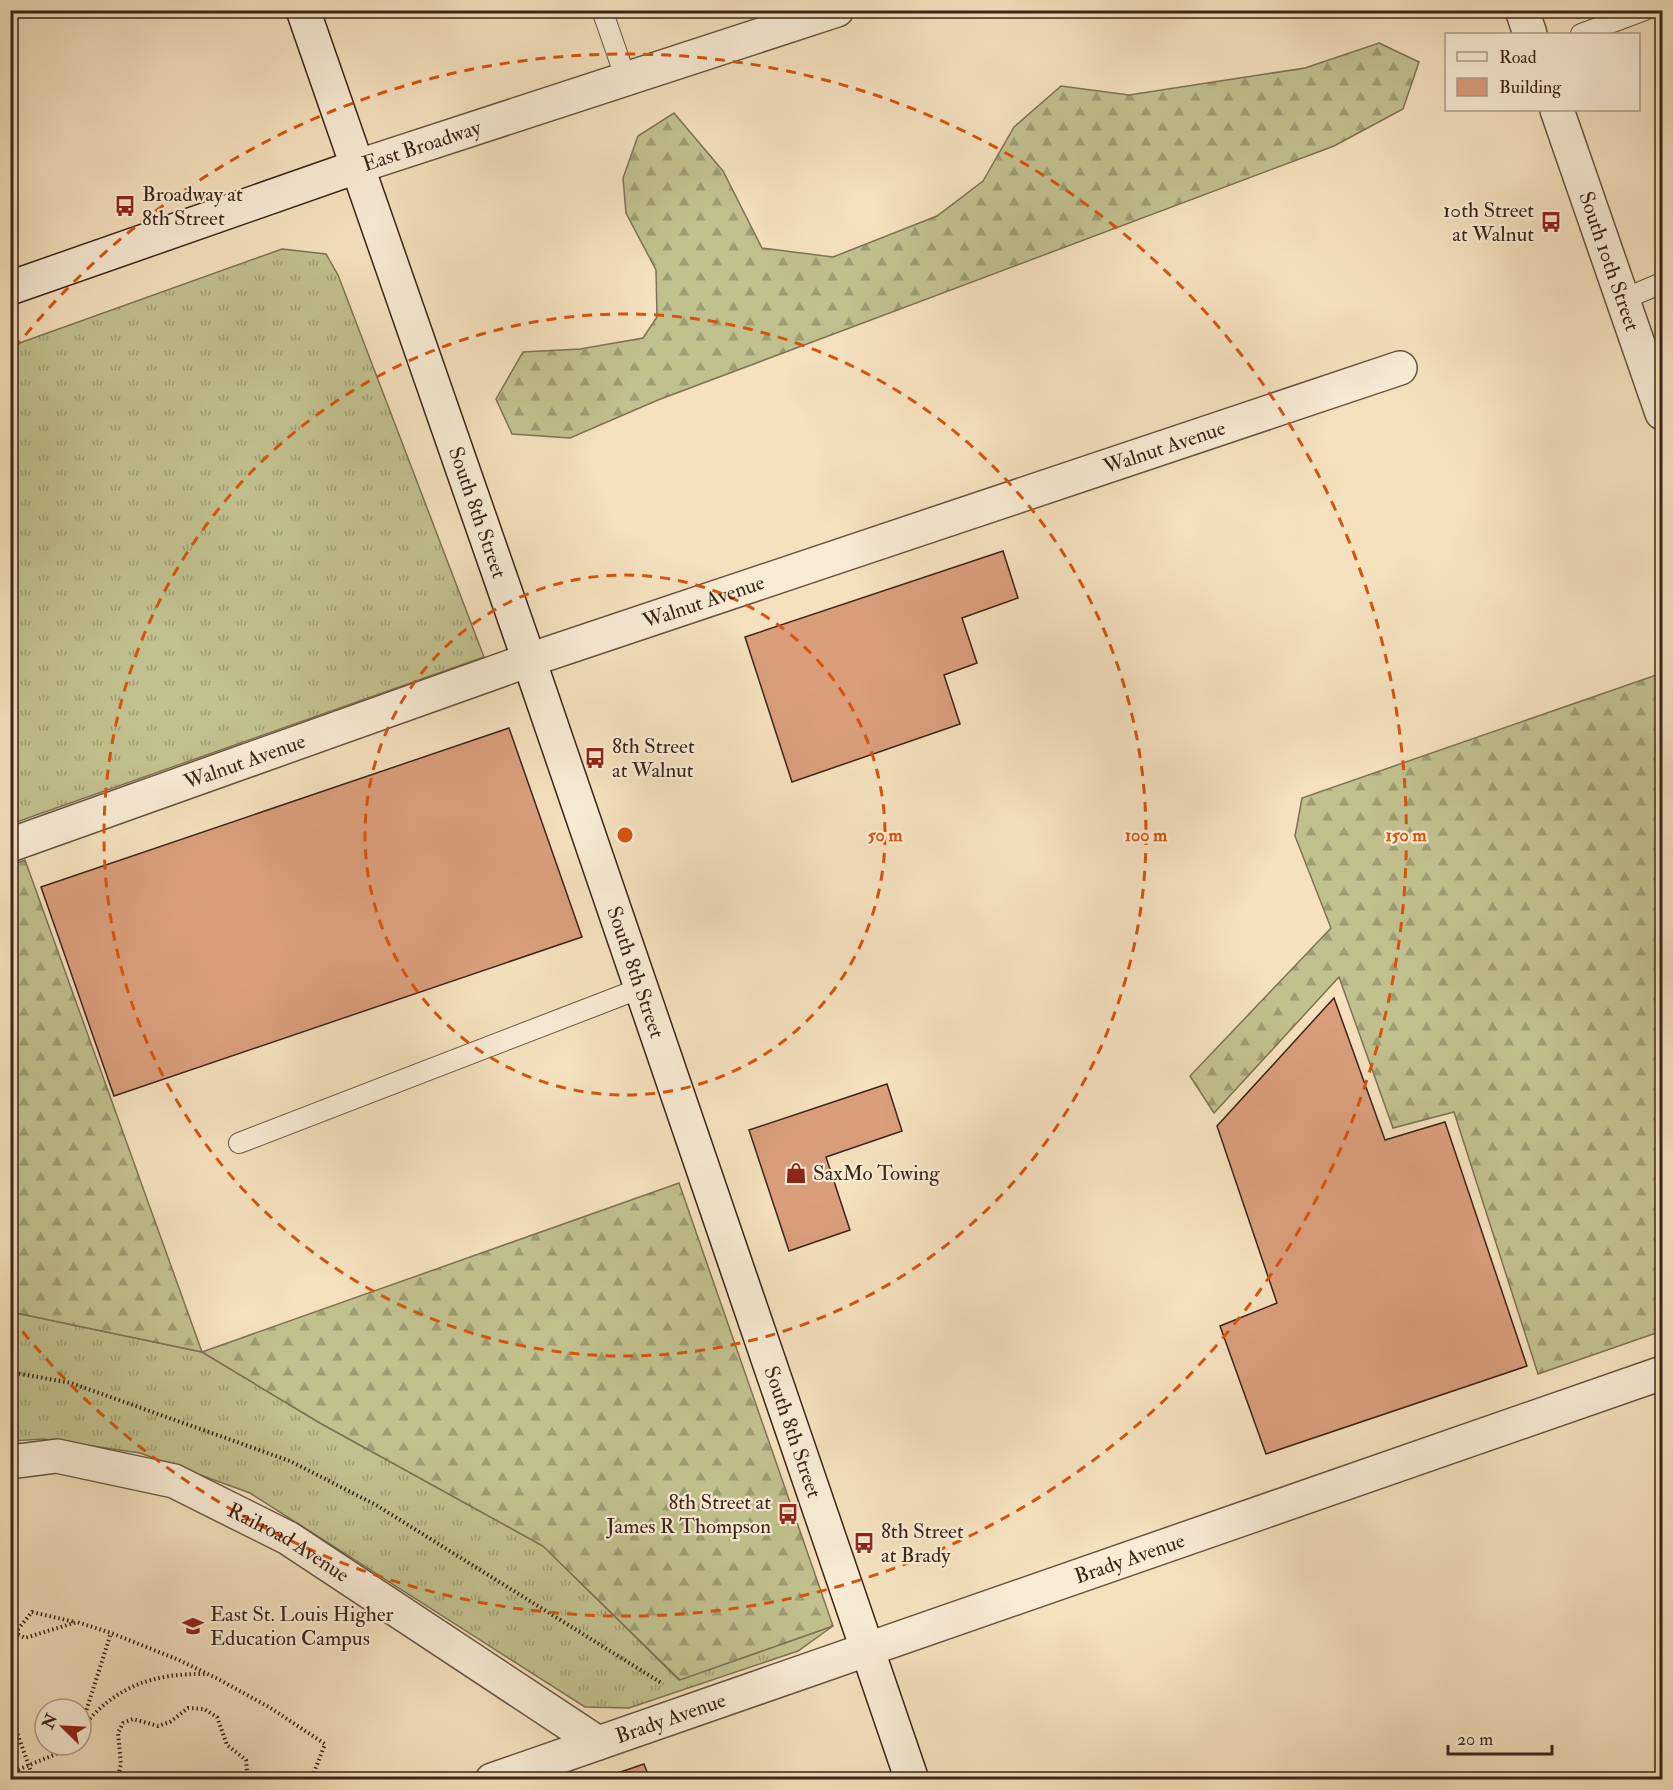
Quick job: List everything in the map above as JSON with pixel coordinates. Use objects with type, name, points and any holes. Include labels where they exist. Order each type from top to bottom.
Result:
[{"type":"street","name":"South 8th Street","points":[[303,10],[529,660],[912,1779]]},
{"type":"street","name":"East Broadway","points":[[10,288],[356,167],[837,10]]},
{"type":"street","points":[[1522,10],[1530,33]]},
{"type":"street","name":"South 10th Street","points":[[1557,111],[1662,412]]},
{"type":"street","name":"Walnut Avenue","points":[[10,845],[529,660],[1400,368]]},
{"type":"street","name":"Brady Avenue","points":[[492,1779],[1662,1373]]},
{"type":"street","name":"Railroad Avenue","points":[[10,1462],[57,1456],[174,1481],[288,1538],[598,1743]]},
{"type":"lane","points":[[602,10],[626,79]]},
{"type":"lane","points":[[1584,33],[1645,10]]},
{"type":"lane","points":[[1624,298],[1662,283]]},
{"type":"lane","points":[[238,1143],[641,988]]},
{"type":"path","points":[[10,1372],[71,1383],[290,1461],[376,1505],[469,1561],[666,1686],[693,1711]]},
{"type":"path","points":[[77,1622],[25,1638],[13,1634],[32,1612],[77,1622],[111,1633],[207,1674],[269,1707],[325,1744],[311,1779]]},
{"type":"path","points":[[91,1697],[111,1633]]},
{"type":"path","points":[[93,1716],[108,1700],[127,1689],[169,1675],[207,1674]]},
{"type":"path","points":[[95,1779],[109,1775],[117,1778],[121,1764],[118,1733],[123,1723],[133,1719],[158,1726],[170,1722],[188,1708],[204,1708],[217,1717],[227,1746],[246,1760],[248,1771],[244,1779]]},
{"type":"path","points":[[10,1713],[34,1779]]},
{"type":"path","points":[[10,1773],[47,1757]]},
{"type":"green space","points":[[1379,43],[1419,62],[1403,109],[1334,146],[658,400],[570,438],[512,434],[496,399],[523,352],[580,349],[643,338],[657,317],[656,270],[626,213],[623,178],[638,136],[674,113],[723,171],[762,248],[833,257],[937,216],[983,181],[1014,127],[1061,86],[1129,95],[1305,68]]},
{"type":"green space","points":[[282,249],[326,254],[338,275],[484,657],[11,824],[11,346]]},
{"type":"green space","points":[[1662,673],[1662,1331],[1538,1374],[1454,1112],[1393,1128],[1339,977],[1214,1113],[1190,1076],[1331,928],[1295,836],[1302,798]]},
{"type":"green space","points":[[25,860],[202,1352],[11,1312],[10,866]]},
{"type":"green space","points":[[679,1183],[833,1626],[680,1680],[543,1546],[320,1423],[202,1352]]},
{"type":"green space","points":[[11,1312],[202,1352],[320,1423],[543,1546],[679,1680],[833,1626],[798,1651],[629,1708],[585,1707],[250,1493],[140,1453],[44,1439],[11,1441]]},
{"type":"building","points":[[1003,551],[1018,598],[962,618],[977,663],[944,675],[960,724],[792,782],[745,637]]},
{"type":"building","points":[[509,728],[582,937],[114,1096],[41,887]]},
{"type":"building","points":[[1334,998],[1385,1140],[1445,1122],[1527,1366],[1266,1454],[1220,1326],[1277,1303],[1217,1126]]},
{"type":"building","points":[[887,1084],[902,1131],[826,1157],[850,1230],[789,1251],[749,1130]]},
{"type":"building","points":[[644,1764],[650,1780],[597,1780]]},
{"type":"place","name":"Broadway at 8th Street","points":[[125,206]]},
{"type":"place","name":"10th Street at Walnut","points":[[1551,222]]},
{"type":"place","name":"8th Street at Walnut","points":[[595,758]]},
{"type":"place","name":"SaxMo Towing","points":[[796,1173]]},
{"type":"place","name":"8th Street at James R Thompson","points":[[788,1514]]},
{"type":"place","name":"8th Street at Brady","points":[[864,1543]]},
{"type":"place","name":"East St. Louis Higher Education Campus","points":[[193,1626]]}]
